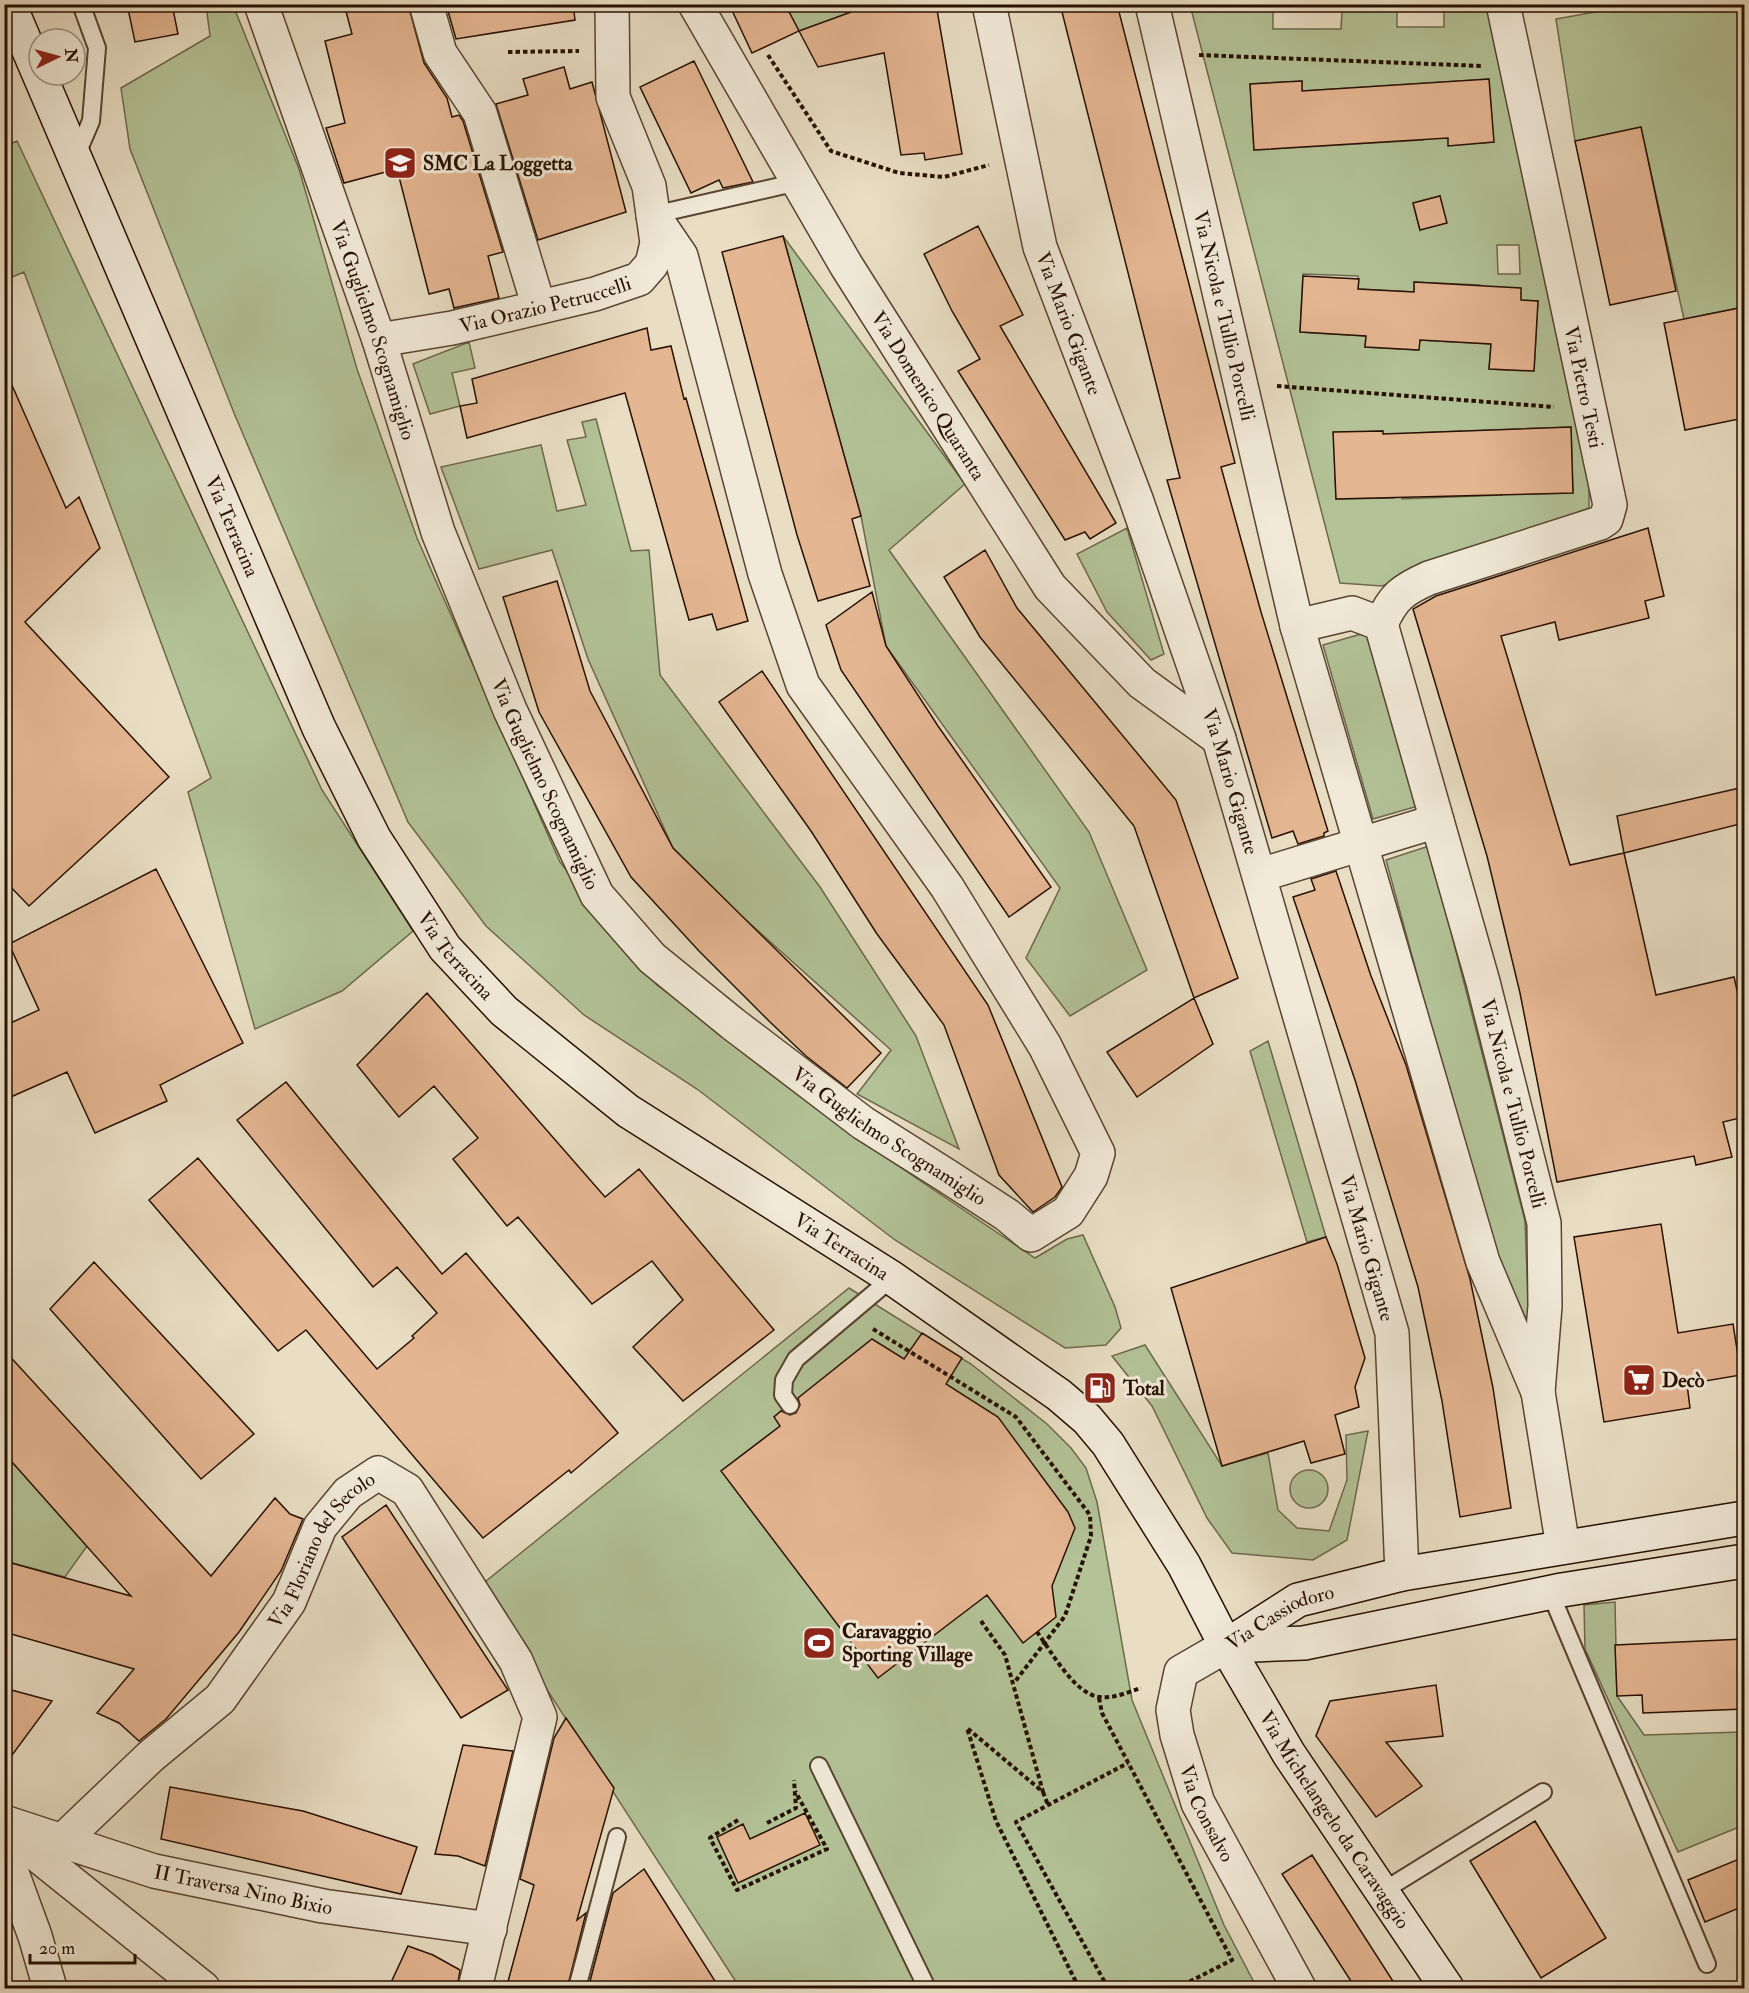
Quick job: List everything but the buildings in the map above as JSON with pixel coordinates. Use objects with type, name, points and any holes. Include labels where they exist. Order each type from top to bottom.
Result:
[{"type":"street","name":"Via Terracina","points":[[9,4],[319,728],[374,838],[445,948],[504,1011],[628,1111],[892,1278],[1059,1395],[1087,1419],[1108,1444],[1184,1565],[1226,1646]]},
{"type":"street","name":"Via Guglielmo Scognamiglio","points":[[261,4],[379,340],[438,532],[510,710],[597,895],[652,958],[733,1024],[863,1123],[1007,1215],[1031,1235],[1068,1212],[1091,1176],[1098,1153],[1045,1046],[947,886],[803,685],[765,574],[681,256],[653,215]]},
{"type":"street","points":[[426,4],[440,53],[480,113],[539,307]]},
{"type":"street","name":"Via Orazio Petruccelli","points":[[379,340],[452,328],[595,294],[639,279],[651,264],[657,243],[650,186],[613,97],[612,4]]},
{"type":"street","name":"Via Domenico Quaranta","points":[[695,4],[846,265],[1050,587],[1142,683],[1219,739]]},
{"type":"street","name":"Via Mario Gigante","points":[[989,4],[1041,247],[1136,499],[1219,739],[1392,1333],[1402,1574]]},
{"type":"street","name":"Via Nicola e Tullio Porcelli","points":[[1152,4],[1297,626],[1483,1262],[1538,1392],[1563,1547]]},
{"type":"street","name":"Via Pietro Testi","points":[[1381,624],[1395,597],[1407,587],[1606,519],[1610,505],[1503,4]]},
{"type":"street","points":[[1297,626],[1352,613],[1381,624]]},
{"type":"street","name":"Via Nicola e Tullio Porcelli","points":[[1381,624],[1483,982],[1544,1223],[1545,1306],[1538,1392]]},
{"type":"street","points":[[1260,875],[1437,821]]},
{"type":"street","name":"Via Floriano del Secolo","points":[[61,1842],[151,1756],[220,1699],[289,1602],[320,1527],[348,1493],[378,1473],[407,1490],[516,1661],[540,1716],[490,1929]]},
{"type":"street","name":"Via Cassiodoro","points":[[1226,1646],[1298,1600],[1402,1574],[1744,1518]]},
{"type":"street","name":"Via Cassiodoro","points":[[1226,1646],[1304,1643],[1550,1592],[1744,1562]]},
{"type":"street","name":"Via Michelangelo da Caravaggio","points":[[1226,1646],[1289,1754],[1447,1989]]},
{"type":"street","name":"Via Consalvo","points":[[1226,1646],[1181,1672],[1173,1710],[1177,1736],[1198,1803],[1299,1989]]},
{"type":"street","name":"II Traversa Nino Bixio","points":[[4,1822],[154,1870],[323,1906],[490,1929]]},
{"type":"street","points":[[4,1829],[203,1989]]},
{"type":"street","points":[[4,1851],[35,1936],[50,1989]]},
{"type":"street","points":[[475,1989],[490,1929]]},
{"type":"lane","points":[[75,159],[92,121],[98,48],[81,4]]},
{"type":"lane","points":[[653,215],[798,182]]},
{"type":"lane","points":[[790,1405],[783,1388],[790,1366],[892,1278]]},
{"type":"lane","points":[[1550,1592],[1707,1964]]},
{"type":"lane","points":[[819,1766],[927,1989]]},
{"type":"lane","points":[[1383,1891],[1543,1792]]},
{"type":"lane","points":[[577,1989],[617,1837]]},
{"type":"path","points":[[508,52],[613,50]]},
{"type":"path","points":[[767,54],[831,151],[899,174],[944,177],[1021,156]]},
{"type":"path","points":[[1162,54],[1516,67]]},
{"type":"path","points":[[1240,383],[1589,410]]},
{"type":"path","points":[[848,1314],[1016,1417],[1090,1515],[1091,1536],[1065,1616],[1013,1684]]},
{"type":"path","points":[[981,1621],[1005,1655],[1042,1792],[1048,1805]]},
{"type":"path","points":[[1037,1632],[1076,1684],[1086,1693],[1099,1698],[1141,1688]]},
{"type":"path","points":[[1099,1698],[1102,1713],[1232,1960],[1177,1989]]},
{"type":"path","points":[[1042,1792],[968,1728],[996,1821],[1078,1989]]},
{"type":"path","points":[[1108,1989],[1016,1822],[1128,1762]]},
{"type":"path","points":[[767,1823],[796,1808],[794,1780]]},
{"type":"path","points":[[738,1820],[710,1838],[737,1890],[827,1849],[795,1791]]},
{"type":"green space","points":[[206,5],[233,5],[299,169],[357,369],[417,538],[560,862],[657,985],[891,1161],[1035,1258],[1067,1239],[1083,1235],[1115,1307],[1121,1328],[1106,1345],[1065,1348],[895,1240],[697,1089],[584,1015],[486,926],[408,822],[234,413],[130,149],[121,88],[210,36]]},
{"type":"green space","points":[[785,5],[873,5],[799,31]]},
{"type":"green space","points":[[1190,5],[1213,5],[1214,8],[1273,8],[1273,29],[1341,29],[1342,10],[1397,11],[1397,27],[1444,27],[1444,5],[1503,5],[1589,410],[1589,508],[1382,586],[1340,583]],"holes":[[[1489,79],[1493,142],[1449,145],[1447,128],[1423,140],[1254,150],[1250,84],[1302,81],[1302,91]],[[1440,196],[1420,230],[1413,203]],[[1497,245],[1519,245],[1520,274],[1498,274]],[[1303,274],[1358,276],[1358,289],[1414,292],[1415,282],[1480,285],[1480,298],[1538,301],[1534,371],[1489,369],[1491,344],[1420,340],[1418,350],[1365,347],[1366,336],[1300,332]],[[1571,427],[1573,493],[1530,494],[1503,481],[1502,495],[1402,499],[1402,484],[1394,498],[1336,499],[1334,433],[1382,431],[1384,449],[1413,433]]]},
{"type":"green space","points":[[1633,5],[1744,5],[1744,307],[1684,319],[1641,128],[1575,141],[1556,19]]},
{"type":"green space","points":[[17,141],[322,790],[413,931],[342,991],[255,1029],[188,792],[211,778],[24,272],[5,280],[5,146]]},
{"type":"green space","points":[[783,236],[965,484],[889,550],[1089,832],[1147,970],[1070,1016],[1026,958],[1060,888],[886,646],[861,516]]},
{"type":"green space","points":[[469,342],[475,368],[452,373],[460,406],[430,414],[413,364]]},
{"type":"green space","points":[[596,419],[631,551],[649,550],[660,675],[820,887],[916,1036],[959,1149],[857,1094],[891,1050],[738,913],[673,848],[588,659],[552,550],[479,569],[441,467],[541,445],[557,511],[586,505],[567,440],[586,437],[582,422]]},
{"type":"green space","points":[[1127,528],[1164,654],[1151,660],[1107,612],[1077,554]]},
{"type":"green space","points":[[1368,632],[1418,806],[1373,819],[1323,645]]},
{"type":"green space","points":[[1429,846],[1525,1221],[1529,1325],[1488,1236],[1386,860]]},
{"type":"green space","points":[[1268,1041],[1326,1237],[1307,1242],[1250,1051]]},
{"type":"green space","name":"Caravaggio Sporting Village","points":[[849,1288],[971,1364],[1047,1424],[1071,1448],[1086,1468],[1097,1502],[1132,1700],[1224,1925],[1257,1988],[740,1988],[480,1586]]},
{"type":"green space","points":[[1145,1345],[1222,1466],[1268,1453],[1278,1510],[1297,1528],[1329,1531],[1347,1480],[1346,1435],[1368,1431],[1347,1540],[1313,1560],[1232,1553],[1207,1518],[1152,1406],[1112,1356]]},
{"type":"green space","points":[[4,1453],[87,1546],[65,1577],[5,1561]]},
{"type":"green space","points":[[1309,1470],[1323,1475],[1328,1489],[1323,1503],[1309,1508],[1295,1503],[1290,1489],[1295,1475]]},
{"type":"green space","points":[[1615,1602],[1617,1696],[1644,1735],[1742,1732],[1744,1737],[1744,1825],[1678,1852],[1585,1649],[1584,1605]]},
{"type":"place","name":"SMC La Loggetta","points":[[400,163]]},
{"type":"place","name":"Decò","points":[[1639,1380]]},
{"type":"place","name":"Total","points":[[1100,1388]]},
{"type":"place","name":"Caravaggio Sporting Village","points":[[819,1643]]}]
